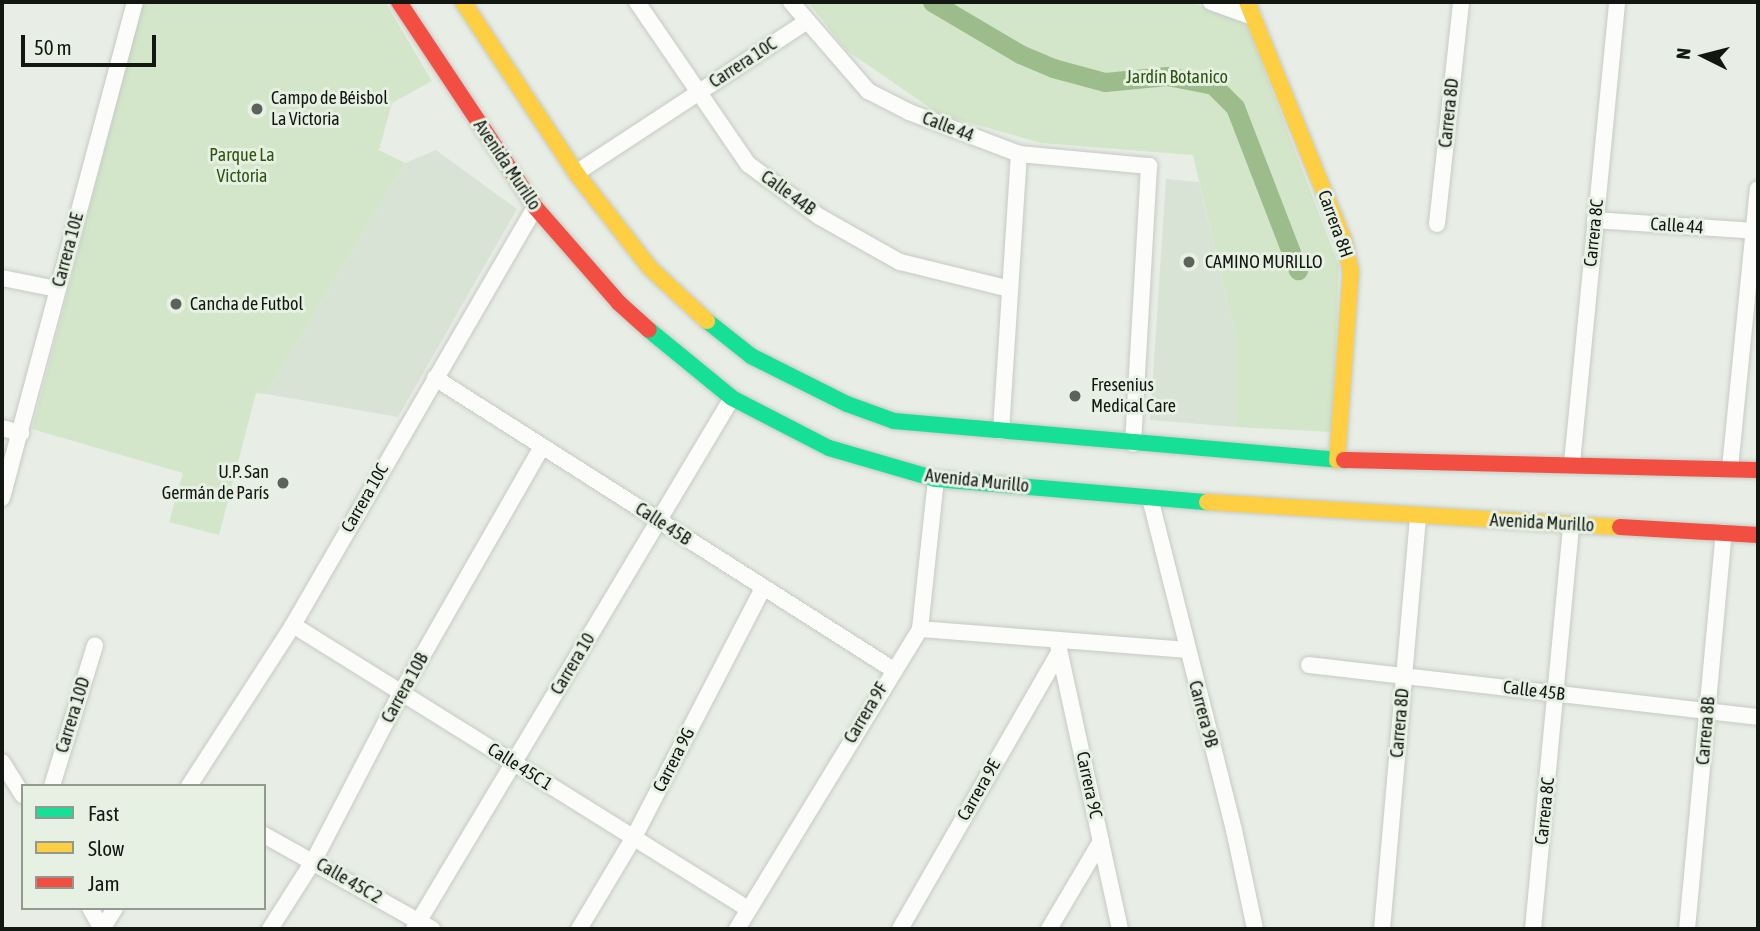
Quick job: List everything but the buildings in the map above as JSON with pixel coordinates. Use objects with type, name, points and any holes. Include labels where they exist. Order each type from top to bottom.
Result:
[{"type":"main road","name":"Avenida Murillo","points":[[399,2],[534,207],[619,303],[693,370],[732,398],[829,448],[936,479],[1150,498],[1758,535]]},
{"type":"main road","points":[[463,2],[576,173],[650,268],[698,315],[751,356],[847,404],[894,421],[1337,460],[1572,463],[1758,470]]},
{"type":"main road","name":"Carrera 8H","points":[[1250,9],[1344,241],[1351,271],[1337,460]]},
{"type":"street","name":"Carrera 10E","points":[[2,498],[135,2]]},
{"type":"street","name":"Calle 44B","points":[[637,2],[748,164],[820,217],[900,262],[1010,289]]},
{"type":"street","name":"Calle 44","points":[[791,2],[804,23],[868,91],[909,112],[1019,153],[1149,166],[1133,444]]},
{"type":"street","points":[[1211,2],[1250,9]]},
{"type":"street","name":"Carrera 8D","points":[[1437,224],[1461,2]]},
{"type":"street","name":"Carrera 8C","points":[[1572,463],[1617,2]]},
{"type":"street","name":"Carrera 10C","points":[[576,173],[804,23]]},
{"type":"street","points":[[1001,431],[1019,153]]},
{"type":"street","points":[[1730,468],[1756,231],[1758,189]]},
{"type":"street","name":"Carrera 10C","points":[[190,784],[292,625],[534,207]]},
{"type":"street","name":"Calle 44","points":[[1595,220],[1756,231]]},
{"type":"street","points":[[2,278],[58,289]]},
{"type":"street","name":"Calle 45B","points":[[435,378],[892,669]]},
{"type":"street","name":"Carrera 10","points":[[421,927],[513,763],[732,398]]},
{"type":"street","points":[[2,428],[21,433]]},
{"type":"street","name":"Carrera 10B","points":[[270,929],[314,860],[401,693],[542,447]]},
{"type":"street","name":"Carrera 9F","points":[[737,929],[892,669],[920,629],[936,479]]},
{"type":"street","name":"Carrera 9B","points":[[1150,498],[1186,650],[1234,830],[1255,929]]},
{"type":"street","name":"Carrera 8D","points":[[1382,929],[1418,516]]},
{"type":"street","name":"Carrera 8C","points":[[1534,929],[1571,525]]},
{"type":"street","name":"Carrera 8B","points":[[1687,929],[1724,533]]},
{"type":"street","name":"Carrera 9G","points":[[579,929],[634,837],[763,588]]},
{"type":"street","name":"Calle 45C 1","points":[[292,625],[748,909]]},
{"type":"street","points":[[920,629],[1058,646],[1186,650]]},
{"type":"street","name":"Carrera 10D","points":[[53,784],[95,645]]},
{"type":"street","name":"Carrera 9C","points":[[1058,646],[1120,929]]},
{"type":"street","name":"Carrera 9E","points":[[900,929],[1058,646]]},
{"type":"street","name":"Calle 45B","points":[[1309,666],[1758,717]]},
{"type":"street","points":[[2,762],[21,791]]},
{"type":"street","name":"Calle 45C 2","points":[[266,836],[314,860],[421,927]]},
{"type":"street","points":[[1049,929],[1101,841]]},
{"type":"street","points":[[91,910],[102,929],[114,910]]},
{"type":"shaded area","points":[[436,150],[517,209],[398,417],[266,394],[405,163]]},
{"type":"shaded area","name":"CAMINO MURILLO","points":[[1166,179],[1199,182],[1237,342],[1236,427],[1150,420]]},
{"type":"green space","name":"Parque La Victoria","points":[[143,2],[385,2],[432,81],[392,103],[379,150],[405,163],[266,394],[256,393],[219,535],[169,522],[183,473],[32,429]]},
{"type":"green space","name":"Jardín Botanico","points":[[808,2],[1189,2],[1245,20],[1339,266],[1332,432],[1236,427],[1237,342],[1193,155],[1041,143],[939,114],[846,50]]},
{"type":"waterway","points":[[932,2],[1020,54],[1053,68],[1105,82],[1167,76],[1213,85],[1235,107],[1298,270]]},
{"type":"traffic: fast","points":[[707,321],[751,356],[847,404],[894,421],[1344,460]]},
{"type":"traffic: fast","points":[[649,330],[732,398],[829,448],[936,479],[1207,502]]},
{"type":"traffic: slow","points":[[463,2],[576,173],[650,268],[707,321]]},
{"type":"traffic: slow","points":[[1247,2],[1344,241],[1351,271],[1337,460]]},
{"type":"traffic: slow","points":[[1207,502],[1620,527]]},
{"type":"traffic: jam","points":[[399,2],[535,207],[619,303],[649,330]]},
{"type":"traffic: jam","points":[[1344,460],[1758,470]]},
{"type":"traffic: jam","points":[[1620,527],[1758,535]]},
{"type":"place","name":"Campo de Béisbol La Victoria","points":[[257,109]]},
{"type":"place","name":"CAMINO MURILLO","points":[[1189,262]]},
{"type":"place","name":"Cancha de Futbol","points":[[176,304]]},
{"type":"place","name":"Fresenius Medical Care","points":[[1075,396]]},
{"type":"place","name":"U.P. San Germán de París","points":[[283,483]]}]
